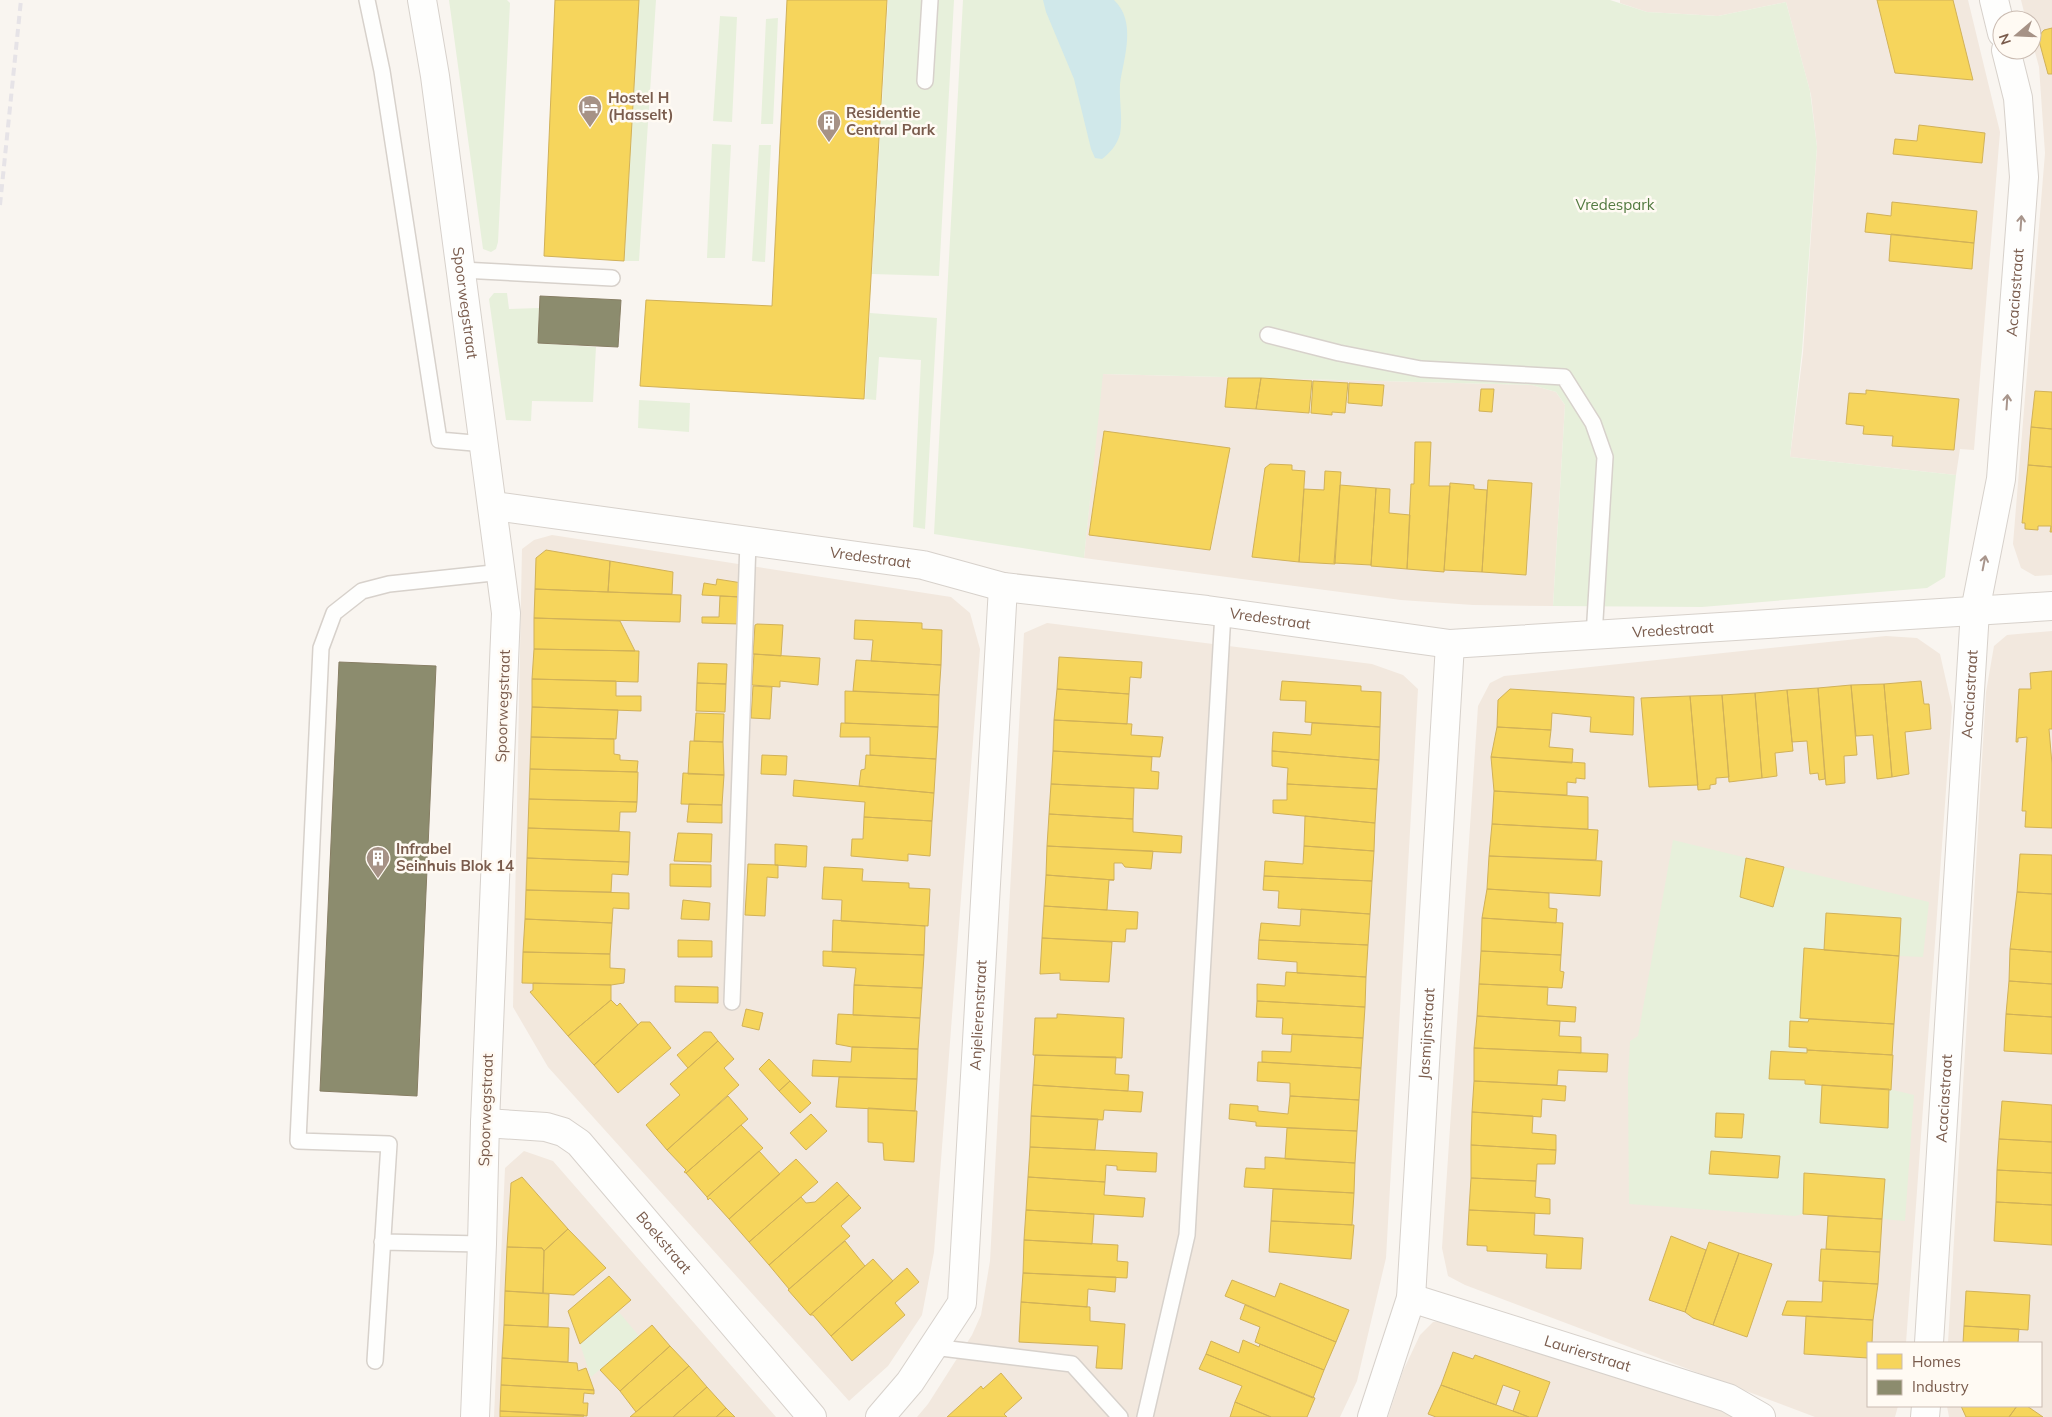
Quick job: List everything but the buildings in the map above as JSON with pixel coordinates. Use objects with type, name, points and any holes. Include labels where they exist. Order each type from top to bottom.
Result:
[{"type":"street","name":"Spoorwegstraat","points":[[422,0],[436,76],[486,444],[506,613],[475,1417]]},
{"type":"street","name":"Acaciastraat","points":[[1929,1342],[1975,611],[2001,479],[2024,177],[2018,98],[2008,60]]},
{"type":"street","name":"Vredestraat","points":[[494,506],[924,565],[1003,587],[1223,613],[1450,644],[2052,606]]},
{"type":"street","name":"Anjelierenstraat","points":[[880,1417],[910,1382],[962,1303],[1003,587]]},
{"type":"street","name":"Jasmijnstraat","points":[[1372,1417],[1411,1298],[1450,644]]},
{"type":"street","name":"Boekstraat","points":[[485,1123],[546,1127],[562,1132],[579,1143],[812,1417]]},
{"type":"street","name":"Laurierstraat","points":[[1411,1298],[1728,1398],[1761,1417]]},
{"type":"lane","points":[[367,0],[382,71],[439,440],[486,444]]},
{"type":"lane","points":[[925,81],[930,0]]},
{"type":"lane","points":[[462,270],[612,278]]},
{"type":"lane","points":[[1268,335],[1339,353],[1421,369],[1564,377],[1593,423],[1605,457],[1594,636]]},
{"type":"lane","points":[[732,1002],[748,542]]},
{"type":"lane","points":[[374,1361],[389,1144],[298,1141],[321,648],[334,613],[362,591],[390,584],[502,572]]},
{"type":"lane","points":[[1145,1417],[1187,1235],[1223,613]]},
{"type":"lane","points":[[382,1242],[482,1244]]},
{"type":"lane","points":[[932,1348],[1072,1364],[1120,1417]]},
{"type":"shaded area","points":[[1620,0],[1968,0],[2000,132],[1974,450],[1960,449],[1956,475],[1790,457],[1803,353],[1817,147],[1811,95],[1786,2],[1718,16],[1647,12],[1620,3]]},
{"type":"shaded area","points":[[2021,0],[2052,0],[2052,575],[2035,576],[2021,568],[2013,544],[2045,153],[2037,60],[2042,60],[2042,10],[2024,10]]},
{"type":"shaded area","points":[[1102,374],[1532,385],[1556,392],[1565,405],[1553,606],[1473,605],[1401,600],[1084,558]]},
{"type":"shaded area","points":[[552,535],[951,597],[970,613],[980,649],[934,1252],[922,1315],[888,1366],[849,1401],[548,1067],[513,1007],[522,549],[534,540]]},
{"type":"shaded area","points":[[1047,623],[1372,664],[1403,675],[1418,689],[1386,1258],[1357,1381],[1340,1417],[917,1417],[928,1404],[972,1335],[981,1315],[990,1261],[1024,633]]},
{"type":"shaded area","points":[[2052,631],[2052,1417],[1949,1417],[1947,1407],[2042,1407],[2042,1342],[1948,1342],[1986,692],[1994,646],[2007,635]]},
{"type":"shaded area","points":[[1886,636],[1917,638],[1940,654],[1952,707],[1906,1342],[1867,1342],[1867,1407],[1898,1407],[1895,1417],[1815,1417],[1465,1285],[1448,1276],[1442,1248],[1478,706],[1490,683],[1504,676]]},
{"type":"shaded area","points":[[524,1151],[553,1161],[776,1417],[494,1417],[505,1168]]},
{"type":"shaded area","points":[[1451,1319],[1717,1405],[1736,1417],[1388,1417],[1403,1371],[1420,1335],[1433,1322]]},
{"type":"green space","points":[[449,0],[507,0],[510,3],[498,242],[496,249],[491,252],[483,249]]},
{"type":"green space","points":[[639,0],[656,0],[639,261],[624,261]]},
{"type":"green space","points":[[888,0],[954,0],[939,276],[872,274]]},
{"type":"green space","name":"Vredespark","points":[[963,0],[1610,0],[1647,12],[1718,16],[1786,2],[1810,91],[1817,147],[1802,351],[1790,457],[1956,475],[1945,577],[1927,588],[1702,607],[1553,606],[1565,405],[1556,392],[1532,385],[1103,374],[1084,558],[934,534]]},
{"type":"green space","points":[[720,16],[737,17],[732,122],[713,121]]},
{"type":"green space","points":[[778,18],[773,124],[761,124],[766,19]]},
{"type":"green space","points":[[712,144],[731,145],[725,258],[707,258]]},
{"type":"green space","points":[[759,145],[771,145],[765,262],[752,261]]},
{"type":"green space","points":[[494,293],[507,293],[509,309],[539,308],[538,343],[596,347],[593,402],[532,401],[531,421],[506,420],[489,299]]},
{"type":"green space","points":[[870,313],[937,318],[925,529],[913,527],[921,360],[879,357],[876,400],[865,399]]},
{"type":"green space","points":[[639,400],[690,403],[689,432],[638,428]]},
{"type":"green space","points":[[1673,840],[1929,902],[1923,957],[1899,956],[1901,918],[1826,914],[1824,950],[1804,949],[1800,1018],[1809,1019],[1808,1022],[1790,1022],[1789,1047],[1807,1050],[1807,1053],[1769,1079],[1805,1080],[1806,1084],[1822,1085],[1820,1123],[1889,1089],[1914,1095],[1905,1221],[1882,1219],[1885,1179],[1805,1173],[1803,1214],[1795,1216],[1629,1204],[1628,1078],[1630,1041],[1638,1036]]},
{"type":"green space","points":[[618,1311],[639,1336],[591,1377],[580,1344]]},
{"type":"water","points":[[1043,0],[1114,0],[1121,9],[1125,19],[1127,40],[1120,84],[1120,134],[1113,148],[1102,159],[1095,158],[1091,149],[1074,79],[1046,12]]},
{"type":"railway","points":[[0,205],[21,0]]},
{"type":"place","name":"Hostel H (Hasselt)","points":[[590,128]]},
{"type":"place","name":"Residentie Central Park","points":[[829,143]]},
{"type":"place","name":"Infrabel Seinhuis Blok 14","points":[[378,879]]}]
